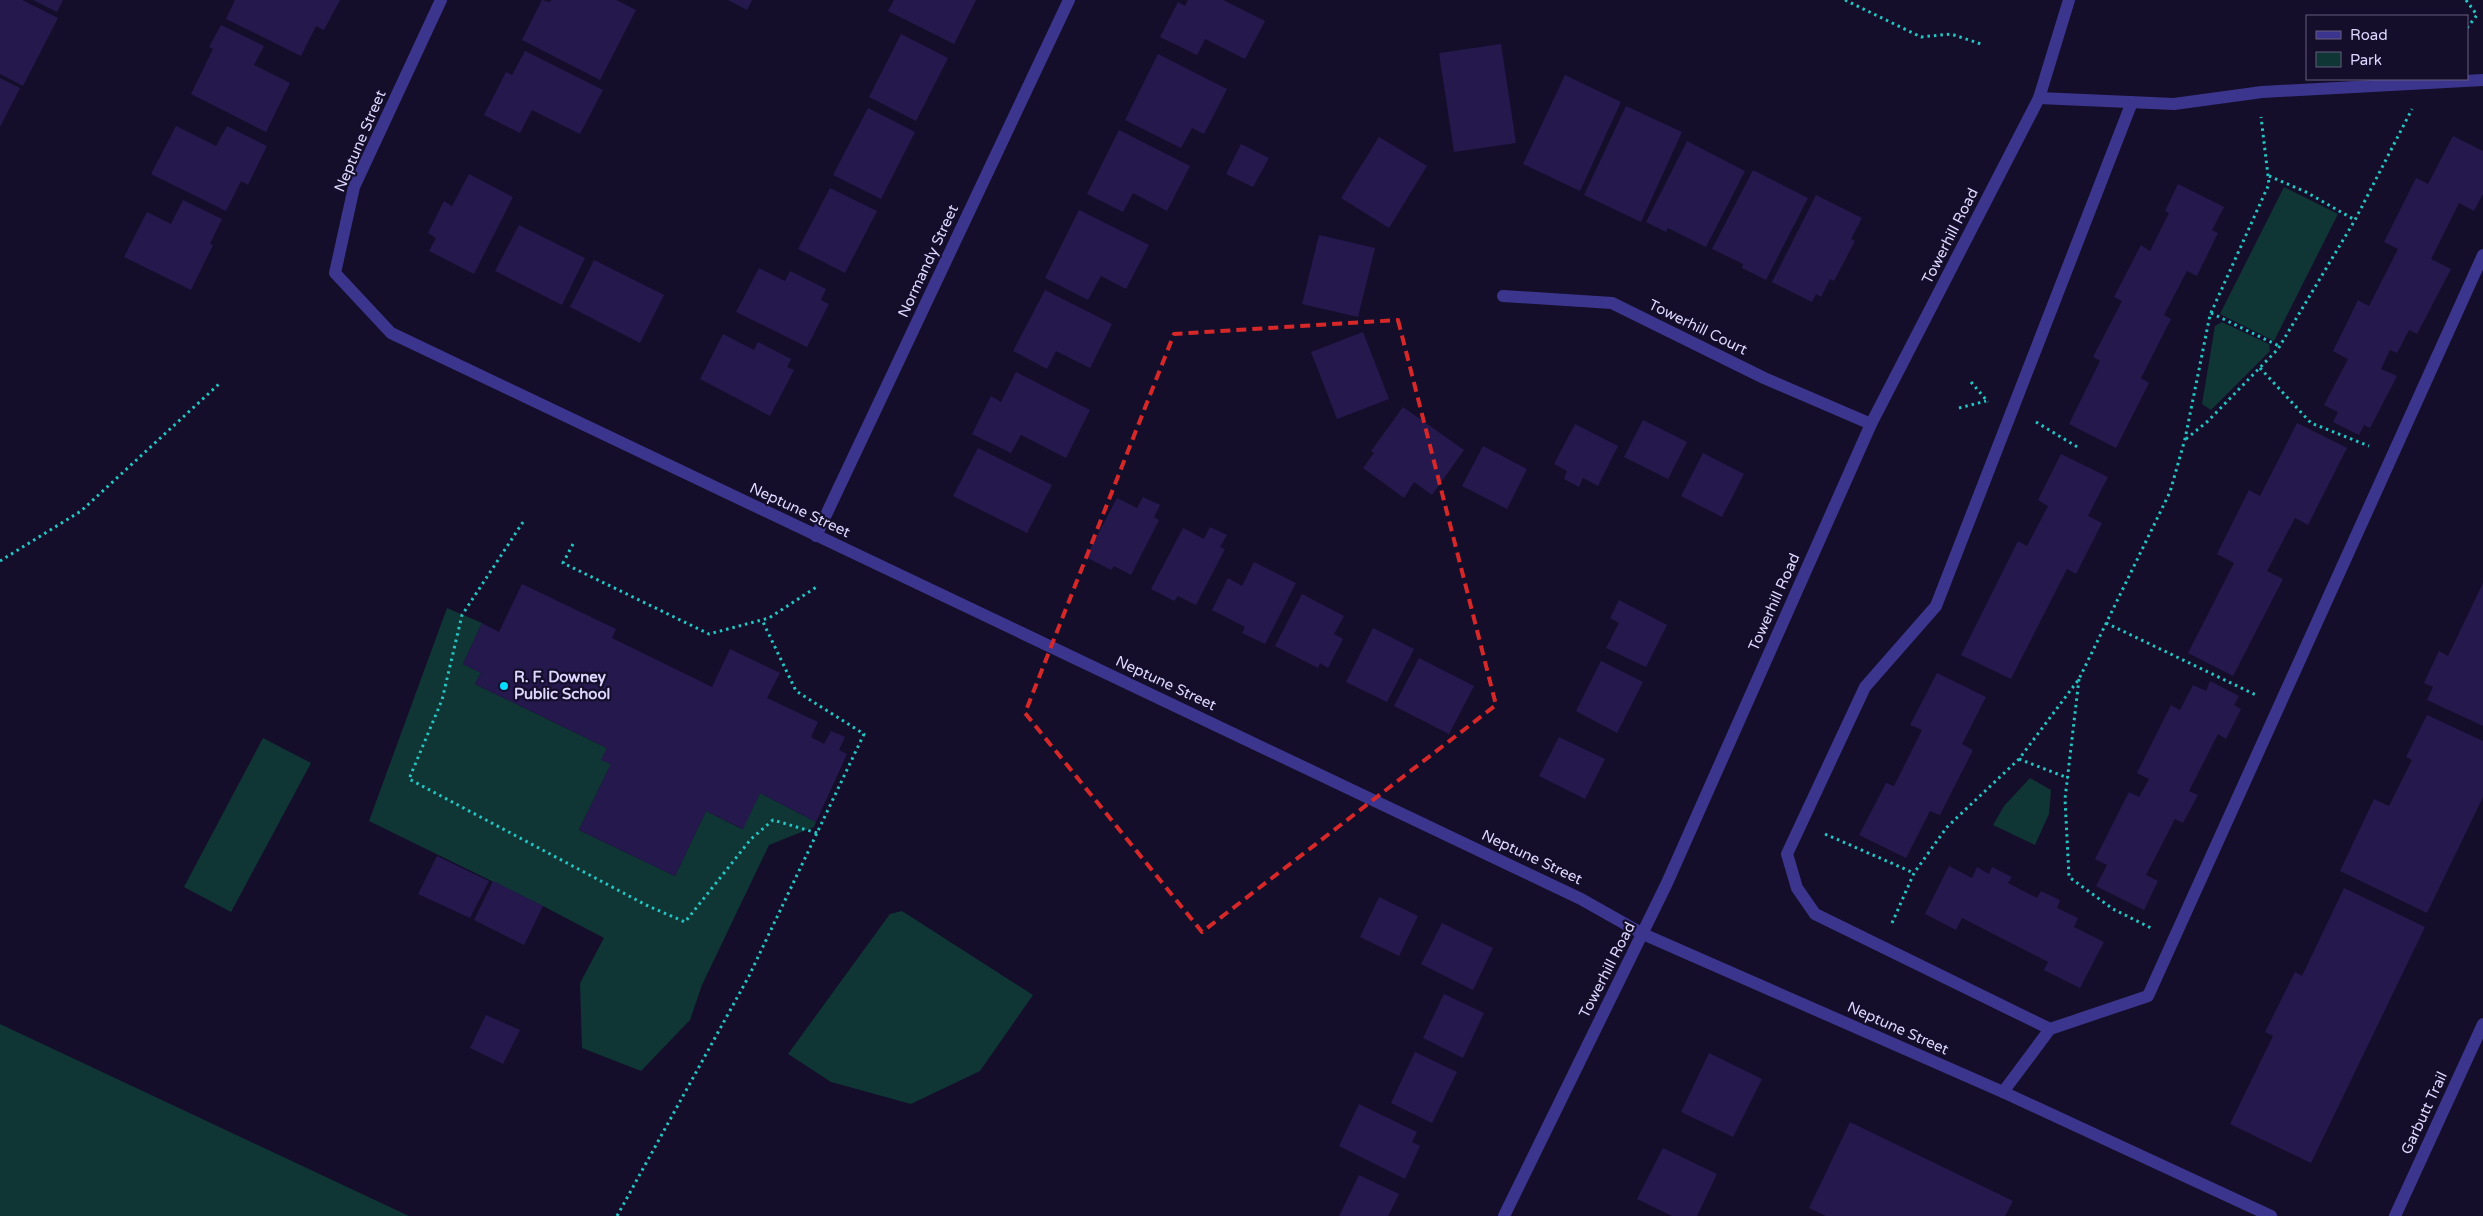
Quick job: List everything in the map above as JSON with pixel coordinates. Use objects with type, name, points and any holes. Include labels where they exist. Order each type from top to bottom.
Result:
[{"type":"street","name":"Neptune Street","points":[[441,0],[354,187],[335,274],[391,333],[1572,894],[1644,934],[2003,1092],[2271,1216]]},
{"type":"street","name":"Normandy Street","points":[[816,536],[1069,0]]},
{"type":"street","name":"Towerhill Road","points":[[1504,1216],[1644,934],[1871,424],[2039,98],[2069,0]]},
{"type":"street","points":[[2039,98],[2174,104],[2262,92],[2483,80]]},
{"type":"street","points":[[2050,1029],[1816,914],[1797,888],[1787,854],[1864,686],[1936,606],[2132,102]]},
{"type":"street","points":[[2003,1092],[2050,1029],[2148,996],[2483,255]]},
{"type":"street","name":"Towerhill Court","points":[[1503,296],[1612,303],[1764,378],[1871,424]]},
{"type":"street","name":"Garbutt Trail","points":[[2395,1216],[2483,1024]]},
{"type":"path","points":[[1845,0],[1921,37],[1952,34],[1984,45]]},
{"type":"path","points":[[2466,0],[2477,15],[2468,27]]},
{"type":"path","points":[[2185,439],[2208,421],[2279,346],[2355,220],[2426,83]]},
{"type":"path","points":[[1882,946],[1914,873],[1947,827],[2019,758],[2079,679],[2170,492],[2185,439],[2211,313],[2269,184],[2261,119],[2262,92]]},
{"type":"path","points":[[2268,176],[2306,192],[2355,220]]},
{"type":"path","points":[[2211,313],[2279,346]]},
{"type":"path","points":[[2260,368],[2311,423],[2392,456]]},
{"type":"path","points":[[0,561],[81,512],[218,384]]},
{"type":"path","points":[[1959,408],[1986,401]]},
{"type":"path","points":[[523,522],[462,615],[442,700],[409,779],[646,905],[684,922],[751,838],[773,820],[817,833]]},
{"type":"path","points":[[573,544],[563,563],[709,634],[762,620],[818,586]]},
{"type":"path","points":[[617,1216],[749,976],[864,734],[796,691],[762,620]]},
{"type":"path","points":[[2106,623],[2221,680],[2279,705]]},
{"type":"path","points":[[2079,679],[2065,799],[2068,877],[2113,909],[2174,939]]},
{"type":"path","points":[[2019,758],[2068,778]]},
{"type":"path","points":[[1802,822],[1914,873]]},
{"type":"highlighted area","points":[[1398,320],[1496,705],[1202,932],[1025,713],[1174,334]]},
{"type":"green space","points":[[2284,187],[2338,214],[2274,341],[2220,314]]},
{"type":"green space","points":[[2222,322],[2269,344],[2270,351],[2211,410],[2202,404],[2215,326]]},
{"type":"green space","points":[[447,608],[482,623],[463,664],[481,673],[475,684],[607,748],[602,760],[611,764],[579,830],[675,876],[706,811],[742,829],[760,793],[816,822],[814,827],[769,845],[702,985],[690,1020],[641,1071],[582,1048],[580,983],[604,938],[369,821]]},
{"type":"green space","points":[[263,738],[311,763],[231,912],[184,887]]},
{"type":"green space","points":[[2030,778],[2051,790],[2049,814],[2035,845],[1993,825],[2004,806]]},
{"type":"green space","points":[[902,911],[1033,995],[980,1071],[911,1104],[831,1082],[788,1054],[890,914]]},
{"type":"green space","points":[[0,1024],[409,1216],[0,1216]]},
{"type":"building","points":[[0,0],[22,0],[58,18],[23,86],[0,74]]},
{"type":"building","points":[[33,0],[63,0],[57,12]]},
{"type":"building","points":[[235,0],[340,0],[324,30],[316,26],[301,56],[226,19]]},
{"type":"building","points":[[542,0],[550,2],[551,0],[616,0],[636,10],[600,80],[522,40]]},
{"type":"building","points":[[728,0],[752,0],[747,10]]},
{"type":"building","points":[[894,0],[976,0],[954,44],[888,11]]},
{"type":"building","points":[[1188,0],[1223,0],[1265,21],[1245,59],[1205,39],[1197,55],[1160,37],[1178,2],[1185,6]]},
{"type":"building","points":[[221,25],[264,46],[254,65],[290,83],[266,132],[191,94],[213,49],[209,47]]},
{"type":"building","points":[[901,34],[948,58],[916,121],[869,97]]},
{"type":"building","points":[[1501,44],[1516,143],[1454,152],[1439,53]]},
{"type":"building","points":[[525,51],[603,90],[580,134],[532,110],[520,133],[484,115],[506,72],[512,75]]},
{"type":"building","points":[[1158,54],[1227,89],[1204,134],[1192,128],[1181,148],[1125,120]]},
{"type":"building","points":[[1565,75],[1621,102],[1580,191],[1523,164]]},
{"type":"building","points":[[0,78],[20,88],[0,127]]},
{"type":"building","points":[[1626,106],[1682,132],[1641,222],[1584,195]]},
{"type":"building","points":[[868,108],[915,132],[881,199],[833,175]]},
{"type":"building","points":[[176,126],[216,146],[227,126],[267,146],[248,185],[241,181],[226,211],[151,174]]},
{"type":"building","points":[[1119,130],[1190,166],[1167,211],[1133,193],[1123,212],[1087,194]]},
{"type":"building","points":[[2453,136],[2483,151],[2483,194],[2474,211],[2459,203],[2431,259],[2451,269],[2417,334],[2409,330],[2397,353],[2390,350],[2381,369],[2397,376],[2370,428],[2364,425],[2359,435],[2333,422],[2338,412],[2324,405],[2348,359],[2333,351],[2358,300],[2369,306],[2398,249],[2384,242],[2416,178],[2428,184]]},
{"type":"building","points":[[1379,137],[1427,166],[1389,228],[1341,198]]},
{"type":"building","points":[[1687,141],[1745,171],[1706,247],[1668,228],[1666,232],[1646,222]]},
{"type":"building","points":[[1241,144],[1269,158],[1253,187],[1226,174]]},
{"type":"building","points":[[1753,170],[1808,198],[1766,280],[1742,268],[1743,264],[1712,249]]},
{"type":"building","points":[[469,174],[513,197],[474,274],[429,251],[436,238],[428,233],[444,201],[452,206]]},
{"type":"building","points":[[2178,184],[2224,207],[2212,230],[2218,233],[2197,276],[2187,271],[2164,315],[2171,319],[2141,378],[2149,383],[2116,448],[2069,424],[2100,361],[2093,357],[2122,301],[2114,297],[2141,245],[2150,251],[2169,213],[2165,211]]},
{"type":"building","points":[[830,188],[877,211],[845,273],[798,249]]},
{"type":"building","points":[[1816,195],[1862,218],[1851,239],[1855,241],[1834,281],[1830,279],[1821,297],[1816,294],[1812,302],[1772,282]]},
{"type":"building","points":[[183,200],[222,219],[210,244],[213,245],[191,290],[124,257],[147,212],[171,224]]},
{"type":"building","points":[[1079,210],[1149,245],[1126,289],[1101,276],[1088,300],[1045,278]]},
{"type":"building","points":[[519,225],[585,258],[562,305],[495,271]]},
{"type":"building","points":[[1319,235],[1375,248],[1358,317],[1302,304]]},
{"type":"building","points":[[594,260],[664,295],[640,343],[570,307]]},
{"type":"building","points":[[759,268],[785,281],[790,271],[826,289],[821,300],[829,304],[807,347],[736,312]]},
{"type":"building","points":[[1045,290],[1112,324],[1090,368],[1056,351],[1047,369],[1013,351]]},
{"type":"building","points":[[1363,332],[1389,399],[1337,419],[1311,352]]},
{"type":"building","points":[[723,334],[754,350],[758,342],[791,359],[787,367],[794,370],[770,416],[700,379]]},
{"type":"building","points":[[1016,372],[1090,410],[1066,458],[1021,435],[1011,453],[972,434],[991,396],[1001,402]]},
{"type":"building","points":[[1403,407],[1464,450],[1432,495],[1414,482],[1404,498],[1363,468],[1374,453],[1371,451]]},
{"type":"building","points":[[1643,420],[1687,442],[1668,479],[1624,457]]},
{"type":"building","points":[[2297,423],[2347,448],[2308,525],[2295,518],[2267,571],[2283,579],[2233,676],[2188,653],[2234,563],[2217,554],[2249,490],[2260,496]]},
{"type":"building","points":[[1575,424],[1618,446],[1598,486],[1583,478],[1579,487],[1564,479],[1567,471],[1554,464]]},
{"type":"building","points":[[1483,446],[1527,469],[1507,509],[1462,486]]},
{"type":"building","points":[[978,448],[1052,485],[1027,533],[953,496]]},
{"type":"building","points":[[1703,453],[1744,474],[1722,517],[1681,496]]},
{"type":"building","points":[[2061,454],[2108,477],[2088,516],[2102,523],[2076,574],[2067,569],[2011,679],[1961,655],[2018,541],[2027,546],[2048,506],[2038,500]]},
{"type":"building","points":[[1143,497],[1160,505],[1154,517],[1159,520],[1131,575],[1114,566],[1111,570],[1086,557],[1117,498],[1137,508]]},
{"type":"building","points":[[1210,527],[1227,535],[1220,547],[1225,549],[1196,605],[1178,596],[1174,601],[1151,589],[1183,528],[1204,539]]},
{"type":"building","points":[[1254,562],[1296,583],[1265,644],[1242,633],[1245,627],[1212,610],[1228,578],[1242,586]]},
{"type":"building","points":[[2483,583],[2483,726],[2427,700],[2433,687],[2424,683],[2439,651],[2448,656]]},
{"type":"building","points":[[522,584],[616,629],[612,638],[712,687],[730,649],[780,673],[767,698],[818,722],[811,737],[824,744],[831,731],[845,737],[839,750],[847,754],[816,822],[760,793],[743,829],[706,811],[675,876],[579,830],[611,764],[601,760],[607,748],[475,684],[481,673],[463,664],[482,623],[499,632]]},
{"type":"building","points":[[1302,594],[1344,616],[1334,634],[1343,639],[1328,668],[1320,663],[1318,668],[1275,646]]},
{"type":"building","points":[[1619,600],[1667,625],[1646,667],[1606,648],[1619,623],[1610,618]]},
{"type":"building","points":[[1373,628],[1414,649],[1387,702],[1346,682]]},
{"type":"building","points":[[1419,658],[1474,686],[1449,734],[1394,706]]},
{"type":"building","points":[[1601,661],[1643,682],[1617,733],[1576,711]]},
{"type":"building","points":[[1937,673],[1986,697],[1962,744],[1973,750],[1940,815],[1930,811],[1906,858],[1859,835],[1886,783],[1894,786],[1922,730],[1910,725]]},
{"type":"building","points":[[2210,681],[2239,696],[2234,705],[2241,709],[2226,739],[2218,734],[2189,791],[2198,795],[2183,823],[2175,819],[2146,875],[2158,881],[2144,910],[2096,886],[2107,865],[2095,859],[2129,792],[2139,797],[2149,779],[2137,773],[2171,705],[2180,710],[2193,685],[2206,691]]},
{"type":"building","points":[[2427,715],[2483,741],[2483,797],[2427,913],[2340,871],[2374,799],[2389,806],[2412,760],[2406,757]]},
{"type":"building","points":[[1559,737],[1605,759],[1585,799],[1539,776]]},
{"type":"building","points":[[437,856],[489,881],[470,918],[418,894]]},
{"type":"building","points":[[1949,866],[1972,878],[1977,867],[1989,874],[1992,867],[2012,877],[2008,883],[2037,898],[2041,891],[2060,900],[2057,908],[2078,918],[2074,927],[2104,942],[2080,988],[2044,970],[2048,962],[1962,918],[1956,930],[1925,914]]},
{"type":"building","points":[[493,881],[543,906],[524,945],[474,920]]},
{"type":"building","points":[[2344,888],[2425,927],[2311,1163],[2230,1124],[2273,1036],[2265,1032],[2295,972],[2302,976]]},
{"type":"building","points":[[1379,897],[1418,916],[1399,956],[1360,937]]},
{"type":"building","points":[[1442,923],[1493,948],[1473,990],[1421,964]]},
{"type":"building","points":[[1444,994],[1484,1013],[1463,1058],[1423,1038]]},
{"type":"building","points":[[486,1015],[520,1030],[503,1064],[470,1048]]},
{"type":"building","points":[[1415,1052],[1457,1072],[1432,1123],[1391,1103]]},
{"type":"building","points":[[1709,1053],[1762,1079],[1733,1137],[1681,1112]]},
{"type":"building","points":[[1359,1104],[1417,1132],[1412,1142],[1420,1146],[1405,1179],[1339,1146]]},
{"type":"building","points":[[1850,1122],[2013,1201],[2005,1216],[1826,1216],[1809,1208]]},
{"type":"building","points":[[1663,1148],[1717,1174],[1697,1216],[1672,1216],[1637,1199]]},
{"type":"building","points":[[1359,1175],[1399,1194],[1388,1216],[1339,1216]]},
{"type":"place","name":"R. F. Downey Public School","points":[[504,686]]}]
